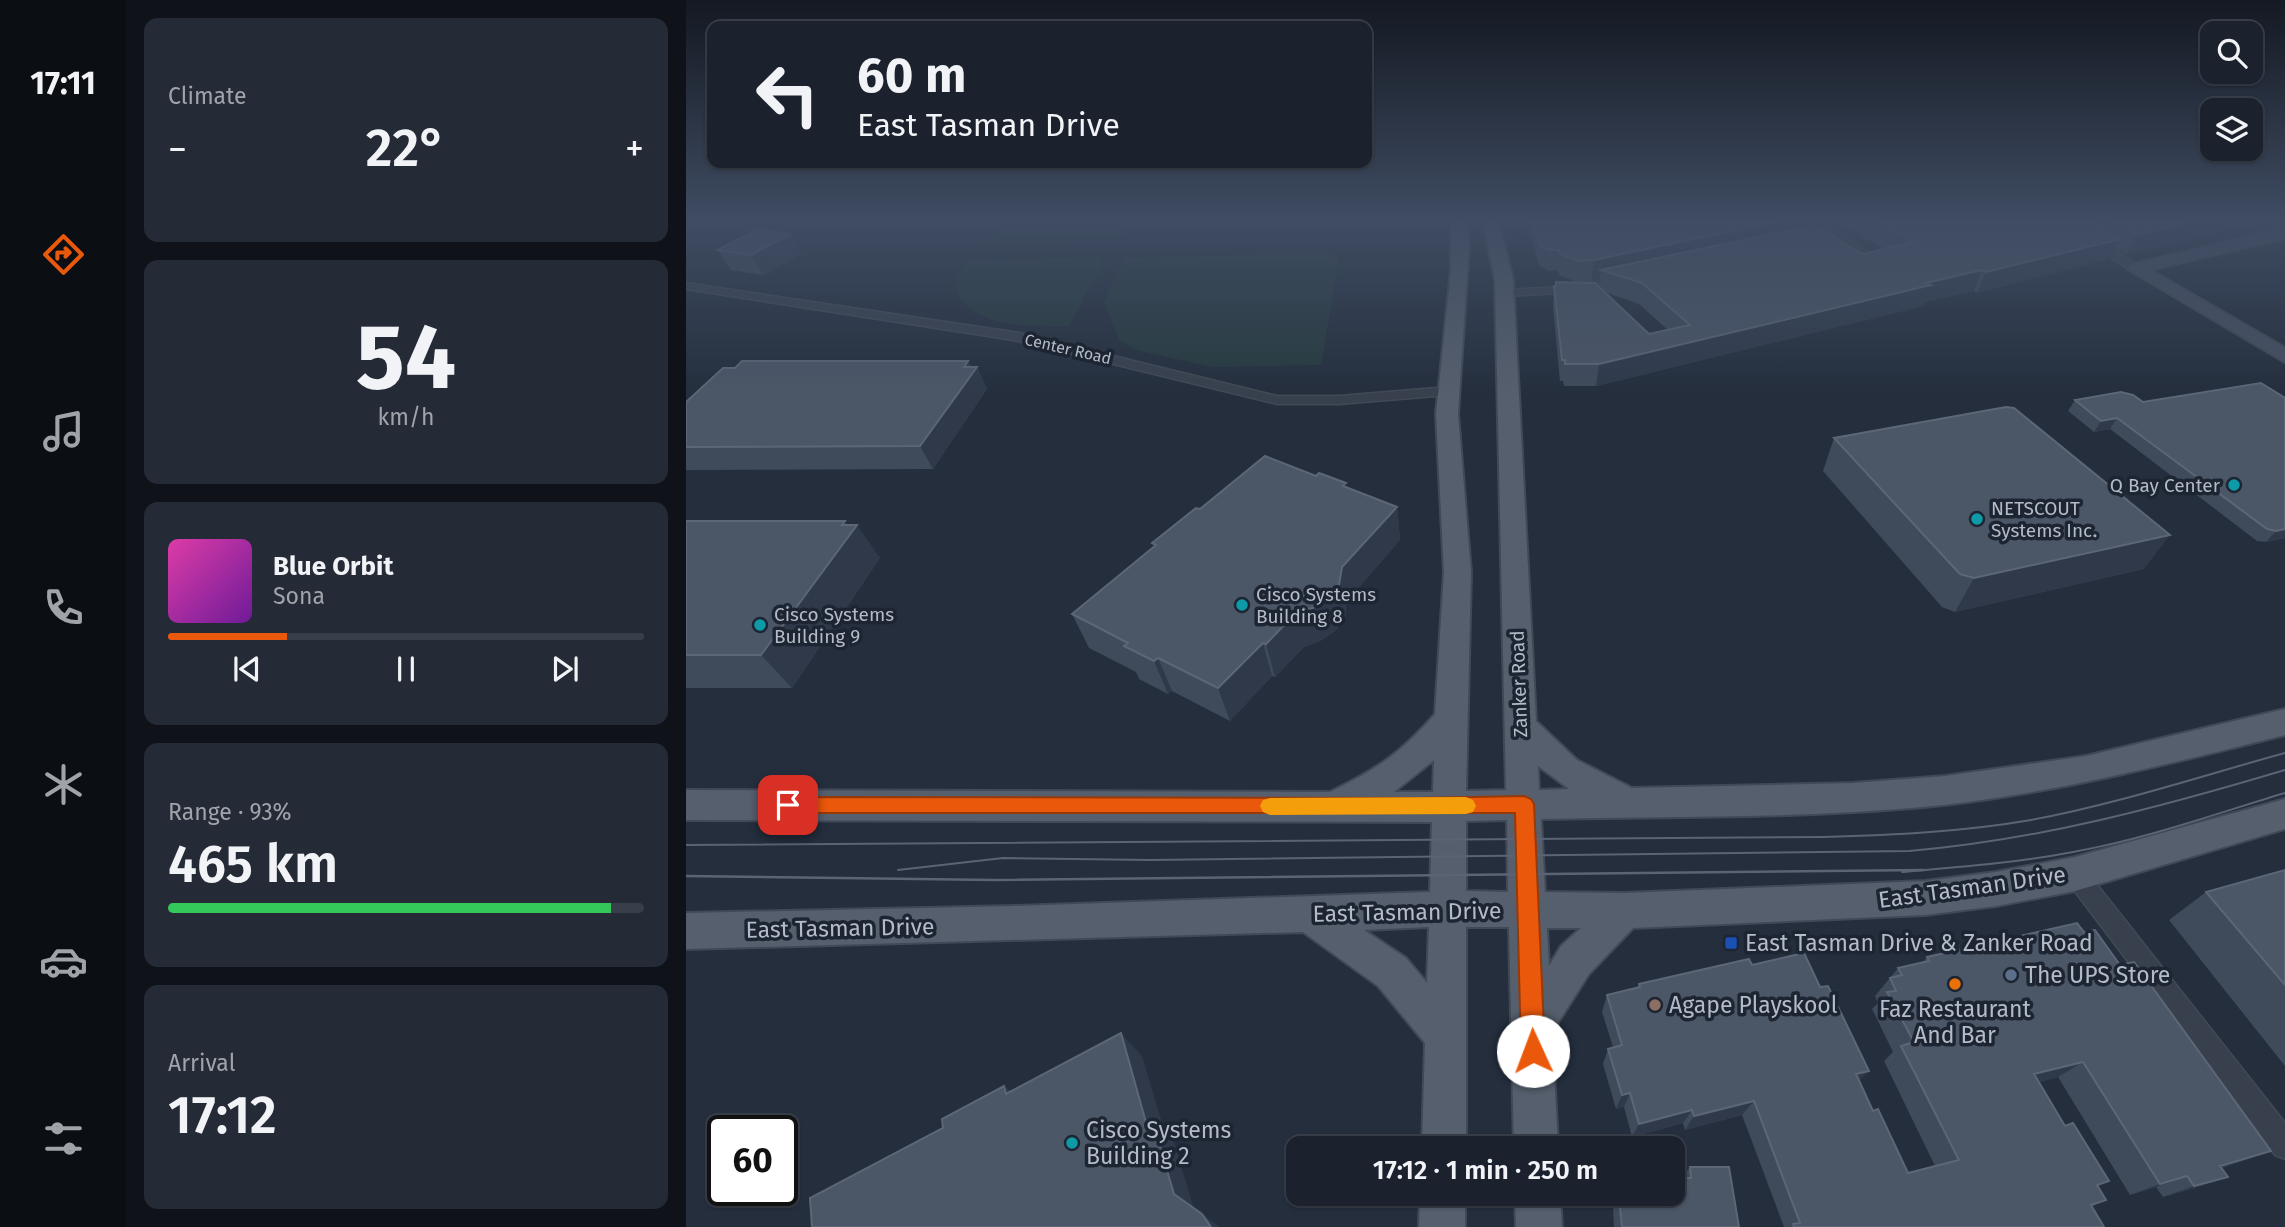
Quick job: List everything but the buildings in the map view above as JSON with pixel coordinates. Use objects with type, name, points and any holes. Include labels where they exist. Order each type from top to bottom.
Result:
[{"type":"main road","points":[[1444,1136],[1449,909],[1449,720],[1457,597],[1457,536],[1447,415],[1457,279]]},
{"type":"main road","name":"Zanker Road","points":[[1497,279],[1521,726],[1536,1136]]},
{"type":"main road","points":[[1330,806],[1375,788],[1408,767],[1449,720]]},
{"type":"main road","points":[[686,805],[1449,806],[1853,798],[1945,790],[2086,770],[2285,722]]},
{"type":"main road","points":[[1521,726],[1546,756],[1575,779],[1629,802]]},
{"type":"main road","name":"East Tasman Drive","points":[[686,930],[1449,909],[1625,911],[1924,898],[1996,889],[2075,874],[2285,814]]},
{"type":"main road","points":[[1532,1027],[1575,960],[1625,911]]},
{"type":"main road","points":[[1309,914],[1392,972],[1447,1038]]},
{"type":"main road","points":[[1442,1227],[1443,1206]]},
{"type":"main road","points":[[1538,1206],[1539,1227]]},
{"type":"street","points":[[1498,285],[1564,290],[1614,279]]},
{"type":"street","points":[[2154,279],[2285,356]]},
{"type":"street","name":"Center Road","points":[[686,286],[1019,337],[1277,400],[1339,400],[1448,390]]},
{"type":"street","points":[[2075,874],[2285,1145]]},
{"type":"green space","points":[[957,279],[1095,279],[1069,326],[1021,325],[989,319],[964,303],[956,289]]},
{"type":"green space","points":[[1114,279],[1335,279],[1321,365],[1212,367],[1136,350],[1119,340],[1104,302]]},
{"type":"tram line","points":[[686,845],[1823,837],[1901,834],[2031,820],[2127,798],[2285,753]]},
{"type":"tram line","points":[[898,870],[1003,858],[1150,860],[1909,851],[2005,839],[2099,820],[2285,770]]},
{"type":"tram line","points":[[1902,872],[2009,862],[2100,847],[2180,826],[2285,793]]},
{"type":"tram line","points":[[686,876],[994,880],[1923,870]]},
{"type":"slow traffic","points":[[1270,806],[1466,806]]},
{"type":"place","name":"Q Bay Center","points":[[2234,485]]},
{"type":"place","name":"NETSCOUT Systems Inc.","points":[[1977,519]]},
{"type":"place","name":"Cisco Systems Building 8","points":[[1242,605]]},
{"type":"place","name":"Cisco Systems Building 9","points":[[760,625]]},
{"type":"place","name":"East Tasman Drive & Zanker Road","points":[[1731,943]]},
{"type":"place","name":"The UPS Store","points":[[2011,975]]},
{"type":"place","name":"Faz Restaurant And Bar","points":[[1955,984]]},
{"type":"place","name":"Agape Playskool","points":[[1655,1005]]},
{"type":"place","name":"Cisco Systems Building 2","points":[[1072,1143]]},
{"type":"route","points":[[788,805],[1419,807],[1524,804],[1533,1051]]}]
